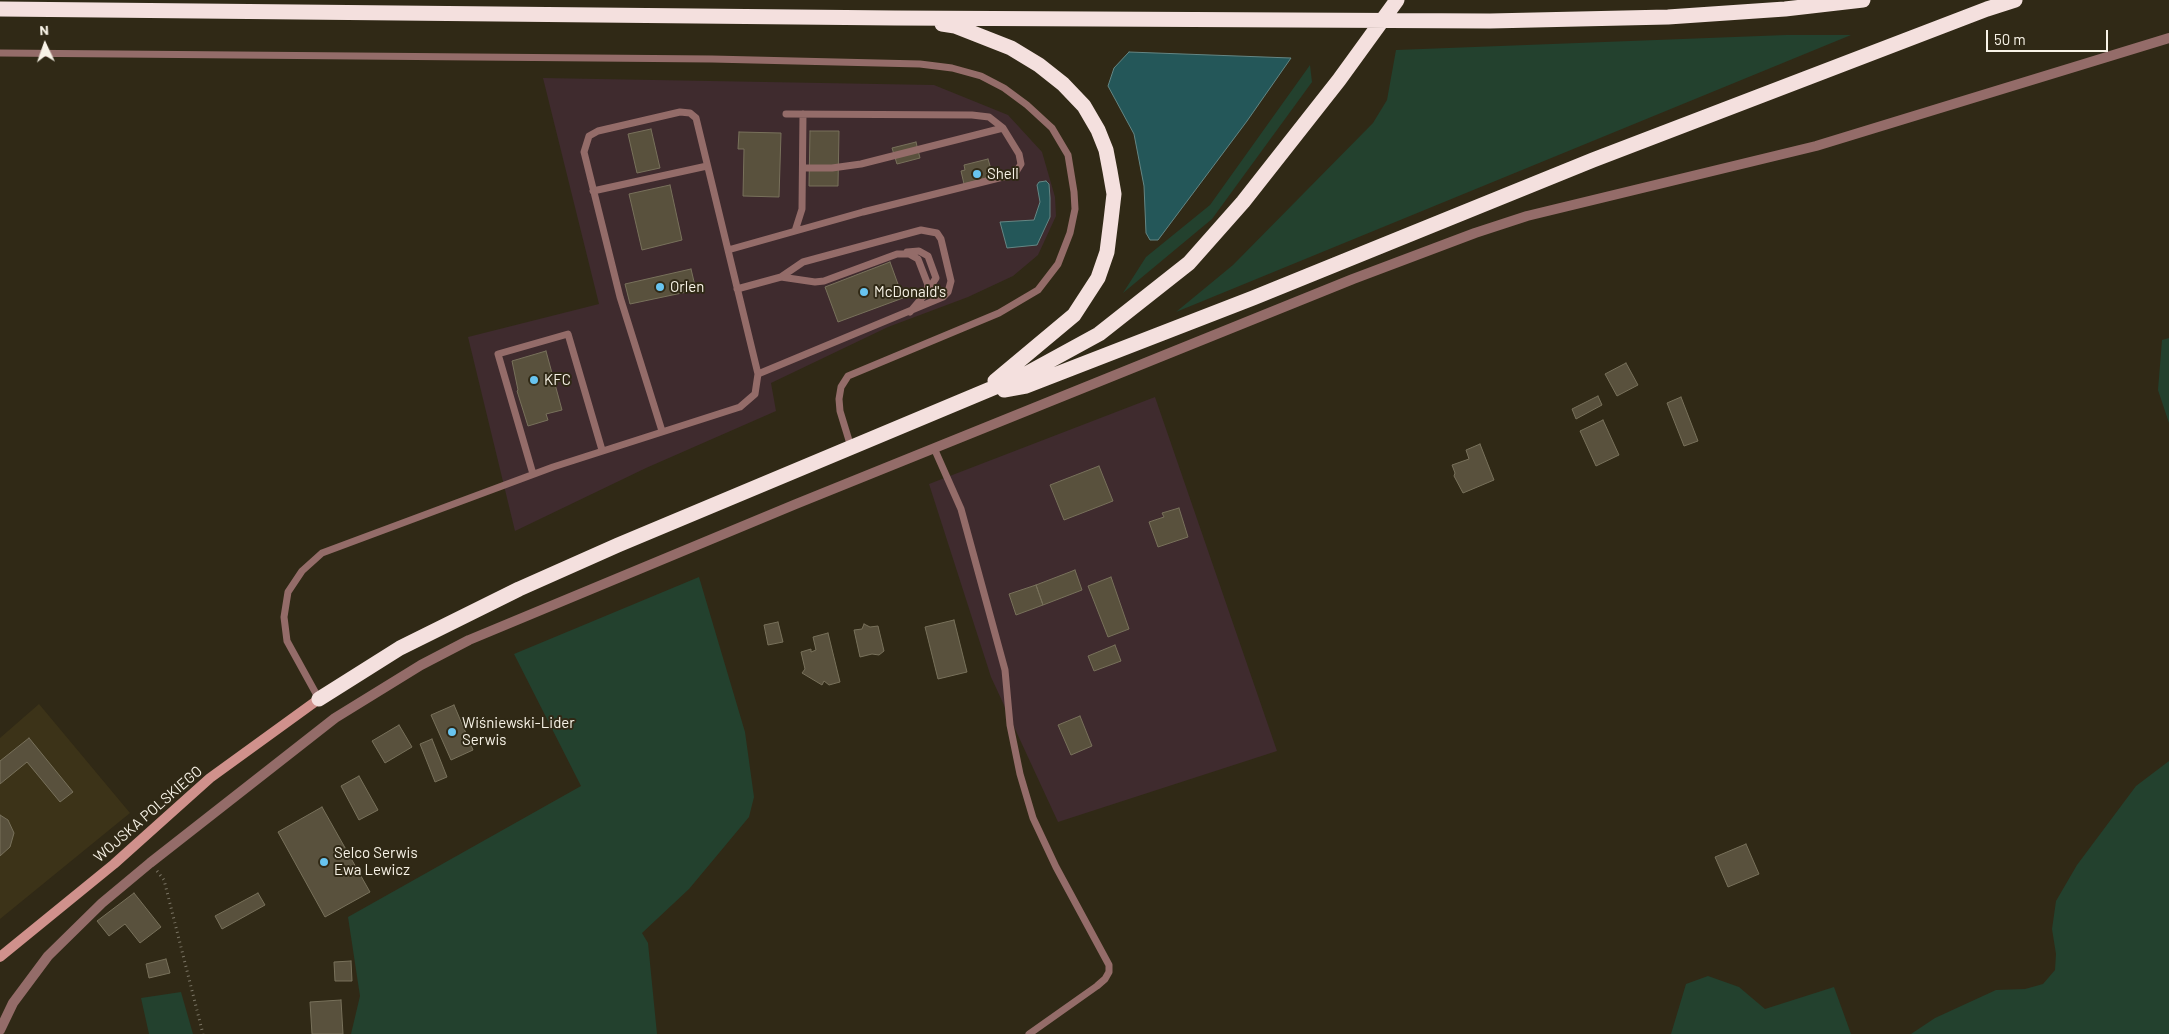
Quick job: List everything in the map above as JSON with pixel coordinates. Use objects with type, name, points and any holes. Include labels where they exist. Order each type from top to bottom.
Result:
[{"type":"highway","points":[[319,699],[400,648],[519,589],[618,545],[1024,375],[1099,334],[1154,293],[1189,263],[1243,202],[1339,80],[1397,0]]},
{"type":"highway","points":[[0,9],[895,18],[1549,21],[1727,13],[1862,0]]},
{"type":"highway","points":[[980,393],[1026,386],[1253,298],[1612,153],[1978,12],[2015,0]]},
{"type":"highway","points":[[895,18],[955,26],[1011,48],[1039,65],[1064,84],[1084,106],[1098,130],[1106,150],[1114,194],[1107,252],[1098,278],[1074,314],[980,393]]},
{"type":"main road","name":"WOJSKA POLSKIEGO","points":[[0,957],[114,864],[210,778],[319,699]]},
{"type":"street","points":[[0,1030],[13,1003],[48,956],[102,904],[150,863],[335,718],[429,661],[469,640],[934,448],[1353,279],[1527,216],[1816,146],[2169,38]]},
{"type":"lane","points":[[0,53],[740,60],[920,64],[952,68],[981,76],[1004,88],[1027,105],[1052,128],[1068,155],[1075,209],[1070,233],[1058,264],[1038,290],[999,313],[848,376],[841,387],[839,399],[840,411],[852,447]]},
{"type":"lane","points":[[319,699],[287,641],[284,617],[288,592],[302,571],[322,553],[532,474],[740,407],[755,394],[758,374],[696,118],[690,113],[680,112],[598,131],[589,136],[584,152],[620,297],[662,432]]},
{"type":"lane","points":[[728,250],[795,230],[1011,175],[1019,168],[1021,159],[1003,128],[990,117],[981,115],[786,114]]},
{"type":"lane","points":[[795,230],[802,208],[803,114]]},
{"type":"lane","points":[[803,168],[832,168],[861,164],[1003,128]]},
{"type":"lane","points":[[593,190],[708,166]]},
{"type":"lane","points":[[737,289],[781,277],[803,262],[921,230],[937,233],[941,239],[951,281],[948,292],[938,301],[758,374]]},
{"type":"lane","points":[[781,277],[815,282],[824,281],[897,254],[919,251],[928,256],[936,278],[910,312]]},
{"type":"lane","points":[[897,254],[912,254],[918,259],[928,285],[926,292]]},
{"type":"lane","points":[[532,474],[498,354],[568,334],[602,450]]},
{"type":"lane","points":[[934,448],[961,509],[1005,670],[1010,725],[1020,774],[1033,818],[1056,867],[1109,966],[1109,972],[1105,979],[1097,986],[1029,1034]]},
{"type":"path","points":[[150,863],[164,880],[203,1034]]},
{"type":"shaded area","points":[[543,78],[934,85],[1008,115],[1042,152],[1055,197],[1056,216],[1038,255],[1013,276],[968,297],[888,327],[771,383],[776,411],[646,468],[515,531],[468,337],[599,304]]},
{"type":"shaded area","points":[[1155,397],[1277,751],[1058,822],[991,677],[929,484]]},
{"type":"shaded area","points":[[39,704],[130,813],[0,919],[0,738]]},
{"type":"green space","points":[[1786,35],[1851,35],[1176,312],[1233,265],[1373,123],[1387,100],[1396,50]]},
{"type":"green space","points":[[1310,65],[1312,82],[1212,219],[1123,293],[1146,257],[1210,205]]},
{"type":"green space","points":[[2169,338],[2169,423],[2158,390],[2162,340]]},
{"type":"green space","points":[[699,577],[745,732],[754,797],[749,817],[689,889],[642,933],[648,943],[657,1034],[351,1034],[360,996],[348,917],[581,786],[514,654]]},
{"type":"green space","points":[[2169,761],[2169,1034],[1911,1034],[1935,1018],[1996,990],[2025,989],[2043,984],[2055,970],[2056,954],[2052,929],[2056,901],[2077,865],[2136,786]]},
{"type":"green space","points":[[1708,976],[1739,987],[1765,1009],[1834,987],[1851,1034],[1671,1034],[1686,984]]},
{"type":"green space","points":[[181,992],[193,1034],[149,1034],[141,998]]},
{"type":"water","points":[[1129,52],[1291,58],[1247,121],[1158,240],[1150,240],[1146,233],[1144,186],[1134,134],[1108,86],[1114,68]]},
{"type":"water","points":[[1046,181],[1049,184],[1050,217],[1037,245],[1007,248],[1000,222],[1034,220],[1040,202],[1037,185],[1039,182]]},
{"type":"building","points":[[651,129],[660,168],[637,173],[628,134]]},
{"type":"building","points":[[810,131],[839,131],[838,186],[809,186]]},
{"type":"building","points":[[739,132],[781,133],[779,197],[743,196],[744,149],[738,149]]},
{"type":"building","points":[[916,142],[920,158],[897,164],[892,148]]},
{"type":"building","name":"Shell","points":[[988,159],[993,176],[964,184],[961,171],[965,170],[964,165]]},
{"type":"building","points":[[670,185],[682,240],[642,250],[629,194]]},
{"type":"building","name":"McDonald's","points":[[890,262],[903,298],[838,322],[825,287]]},
{"type":"building","name":"Orlen","points":[[691,269],[696,290],[630,304],[625,284]]},
{"type":"building","name":"KFC","points":[[546,351],[562,410],[546,414],[548,420],[528,426],[517,391],[512,361]]},
{"type":"building","points":[[1626,363],[1638,385],[1617,396],[1605,374]]},
{"type":"building","points":[[1598,396],[1602,405],[1576,419],[1572,409]]},
{"type":"building","points":[[1681,397],[1698,441],[1684,446],[1667,403]]},
{"type":"building","points":[[1603,420],[1619,455],[1596,466],[1580,431]]},
{"type":"building","points":[[1480,444],[1494,480],[1463,493],[1454,476],[1455,473],[1452,465],[1469,459],[1466,450]]},
{"type":"building","points":[[1099,466],[1113,501],[1064,520],[1050,485]]},
{"type":"building","points":[[1179,508],[1188,537],[1158,547],[1149,522],[1164,517],[1162,513]]},
{"type":"building","points":[[1075,570],[1082,590],[1043,605],[1036,585]]},
{"type":"building","points":[[1111,577],[1129,629],[1108,637],[1088,586]]},
{"type":"building","points":[[1036,585],[1043,605],[1016,615],[1009,594]]},
{"type":"building","points":[[954,620],[967,672],[938,679],[925,627]]},
{"type":"building","points":[[778,622],[783,642],[768,645],[764,625]]},
{"type":"building","points":[[864,624],[870,627],[878,626],[884,651],[879,655],[872,654],[860,657],[854,630],[862,629]]},
{"type":"building","points":[[828,633],[840,682],[829,685],[824,681],[822,685],[802,673],[805,669],[801,652],[811,649],[811,652],[816,650],[813,637]]},
{"type":"building","points":[[1115,645],[1121,661],[1094,671],[1088,656]]},
{"type":"building","name":"Wiśniewski-Lider Serwis","points":[[454,705],[473,750],[451,760],[431,715]]},
{"type":"building","points":[[1080,716],[1092,746],[1071,755],[1058,725]]},
{"type":"building","points":[[399,725],[412,747],[385,763],[372,741]]},
{"type":"building","points":[[29,738],[73,792],[60,802],[27,762],[0,784],[0,761]]},
{"type":"building","points":[[432,739],[447,777],[435,782],[420,744]]},
{"type":"building","points":[[359,776],[378,810],[359,820],[341,786]]},
{"type":"building","name":"Selco Serwis Ewa Lewicz","points":[[322,807],[370,892],[325,917],[278,832]]},
{"type":"building","points":[[0,815],[8,820],[14,833],[10,847],[0,856]]},
{"type":"building","points":[[1746,844],[1759,874],[1728,887],[1715,857]]},
{"type":"building","points":[[134,893],[161,927],[140,943],[125,924],[109,936],[97,921]]},
{"type":"building","points":[[258,893],[265,905],[222,929],[215,916]]},
{"type":"building","points":[[166,959],[170,973],[149,978],[146,964]]},
{"type":"building","points":[[351,961],[352,981],[335,981],[334,962]]},
{"type":"building","points":[[341,1000],[343,1034],[312,1034],[310,1002]]},
{"type":"place","name":"Shell","points":[[977,174]]},
{"type":"place","name":"Orlen","points":[[660,287]]},
{"type":"place","name":"McDonald's","points":[[864,292]]},
{"type":"place","name":"KFC","points":[[534,380]]},
{"type":"place","name":"Wiśniewski-Lider Serwis","points":[[452,732]]},
{"type":"place","name":"Selco Serwis Ewa Lewicz","points":[[324,862]]}]
